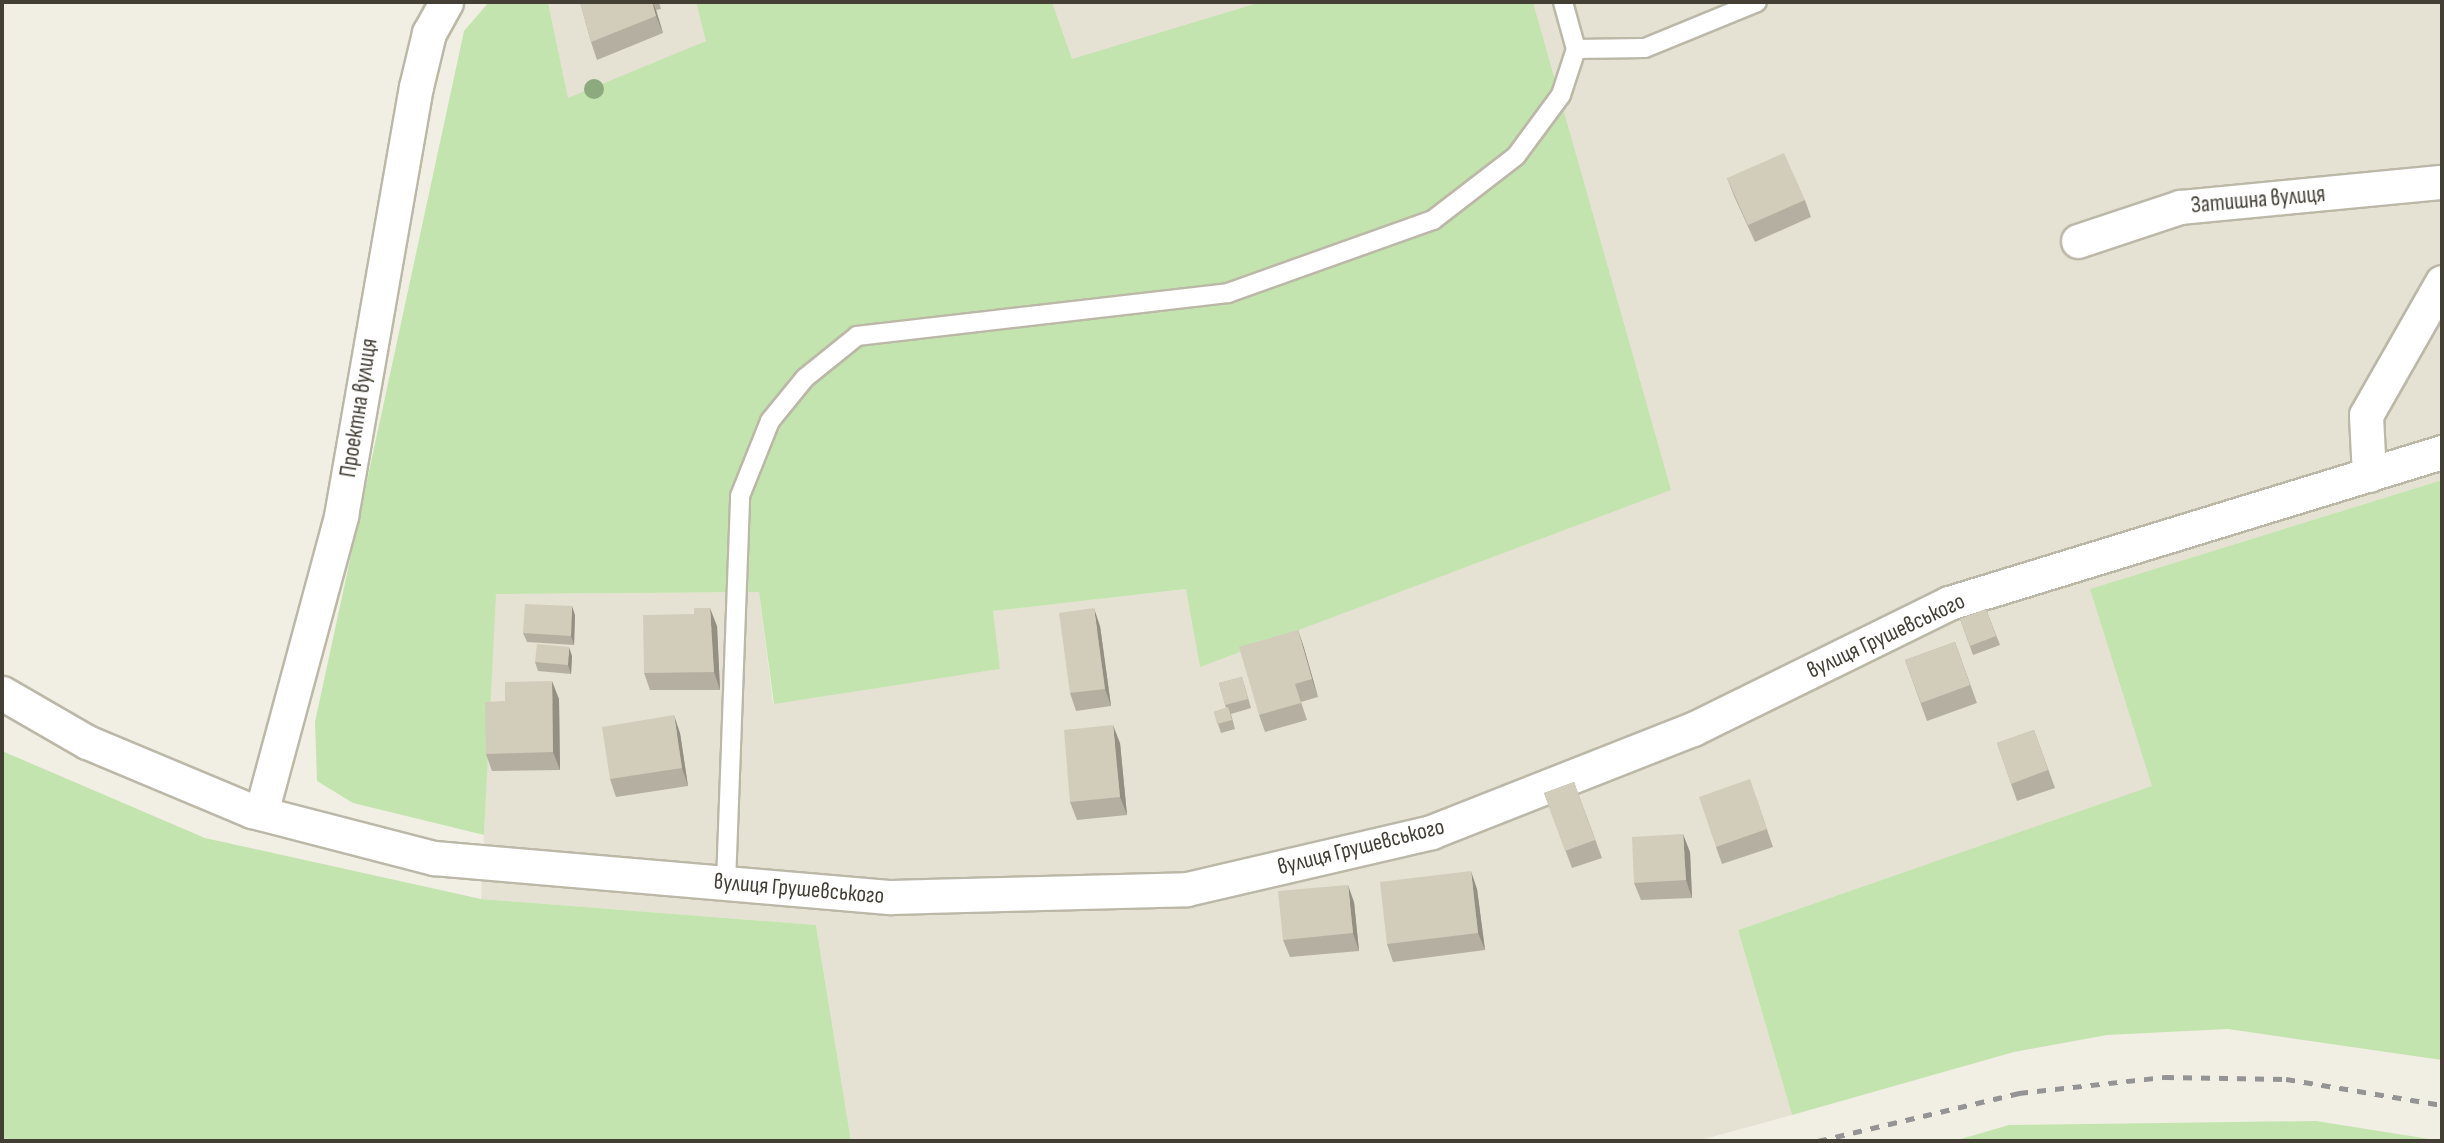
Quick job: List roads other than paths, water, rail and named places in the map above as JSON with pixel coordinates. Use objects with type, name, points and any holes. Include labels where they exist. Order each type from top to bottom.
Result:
[{"type":"street","name":"Проектна вулиця","points":[[261,813],[341,516],[416,87],[429,33],[446,2]]},
{"type":"street","name":"Затишна вулиця","points":[[2078,241],[2180,207],[2442,182]]},
{"type":"street","points":[[2369,475],[2366,415],[2442,282]]},
{"type":"street","name":"вулиця Грушевського","points":[[2,693],[87,742],[261,813],[434,858],[891,897],[1187,889],[1431,832],[1693,729],[1949,603],[2442,452]]},
{"type":"lane","points":[[726,883],[740,496],[771,421],[805,378],[857,336],[1228,293],[1433,220],[1516,156],[1561,95],[1576,49],[1563,2]]},
{"type":"lane","points":[[1576,49],[1645,48],[1757,2]]},
{"type":"railway","points":[[1818,1141],[2019,1093],[2165,1077],[2286,1079],[2442,1105]]}]
